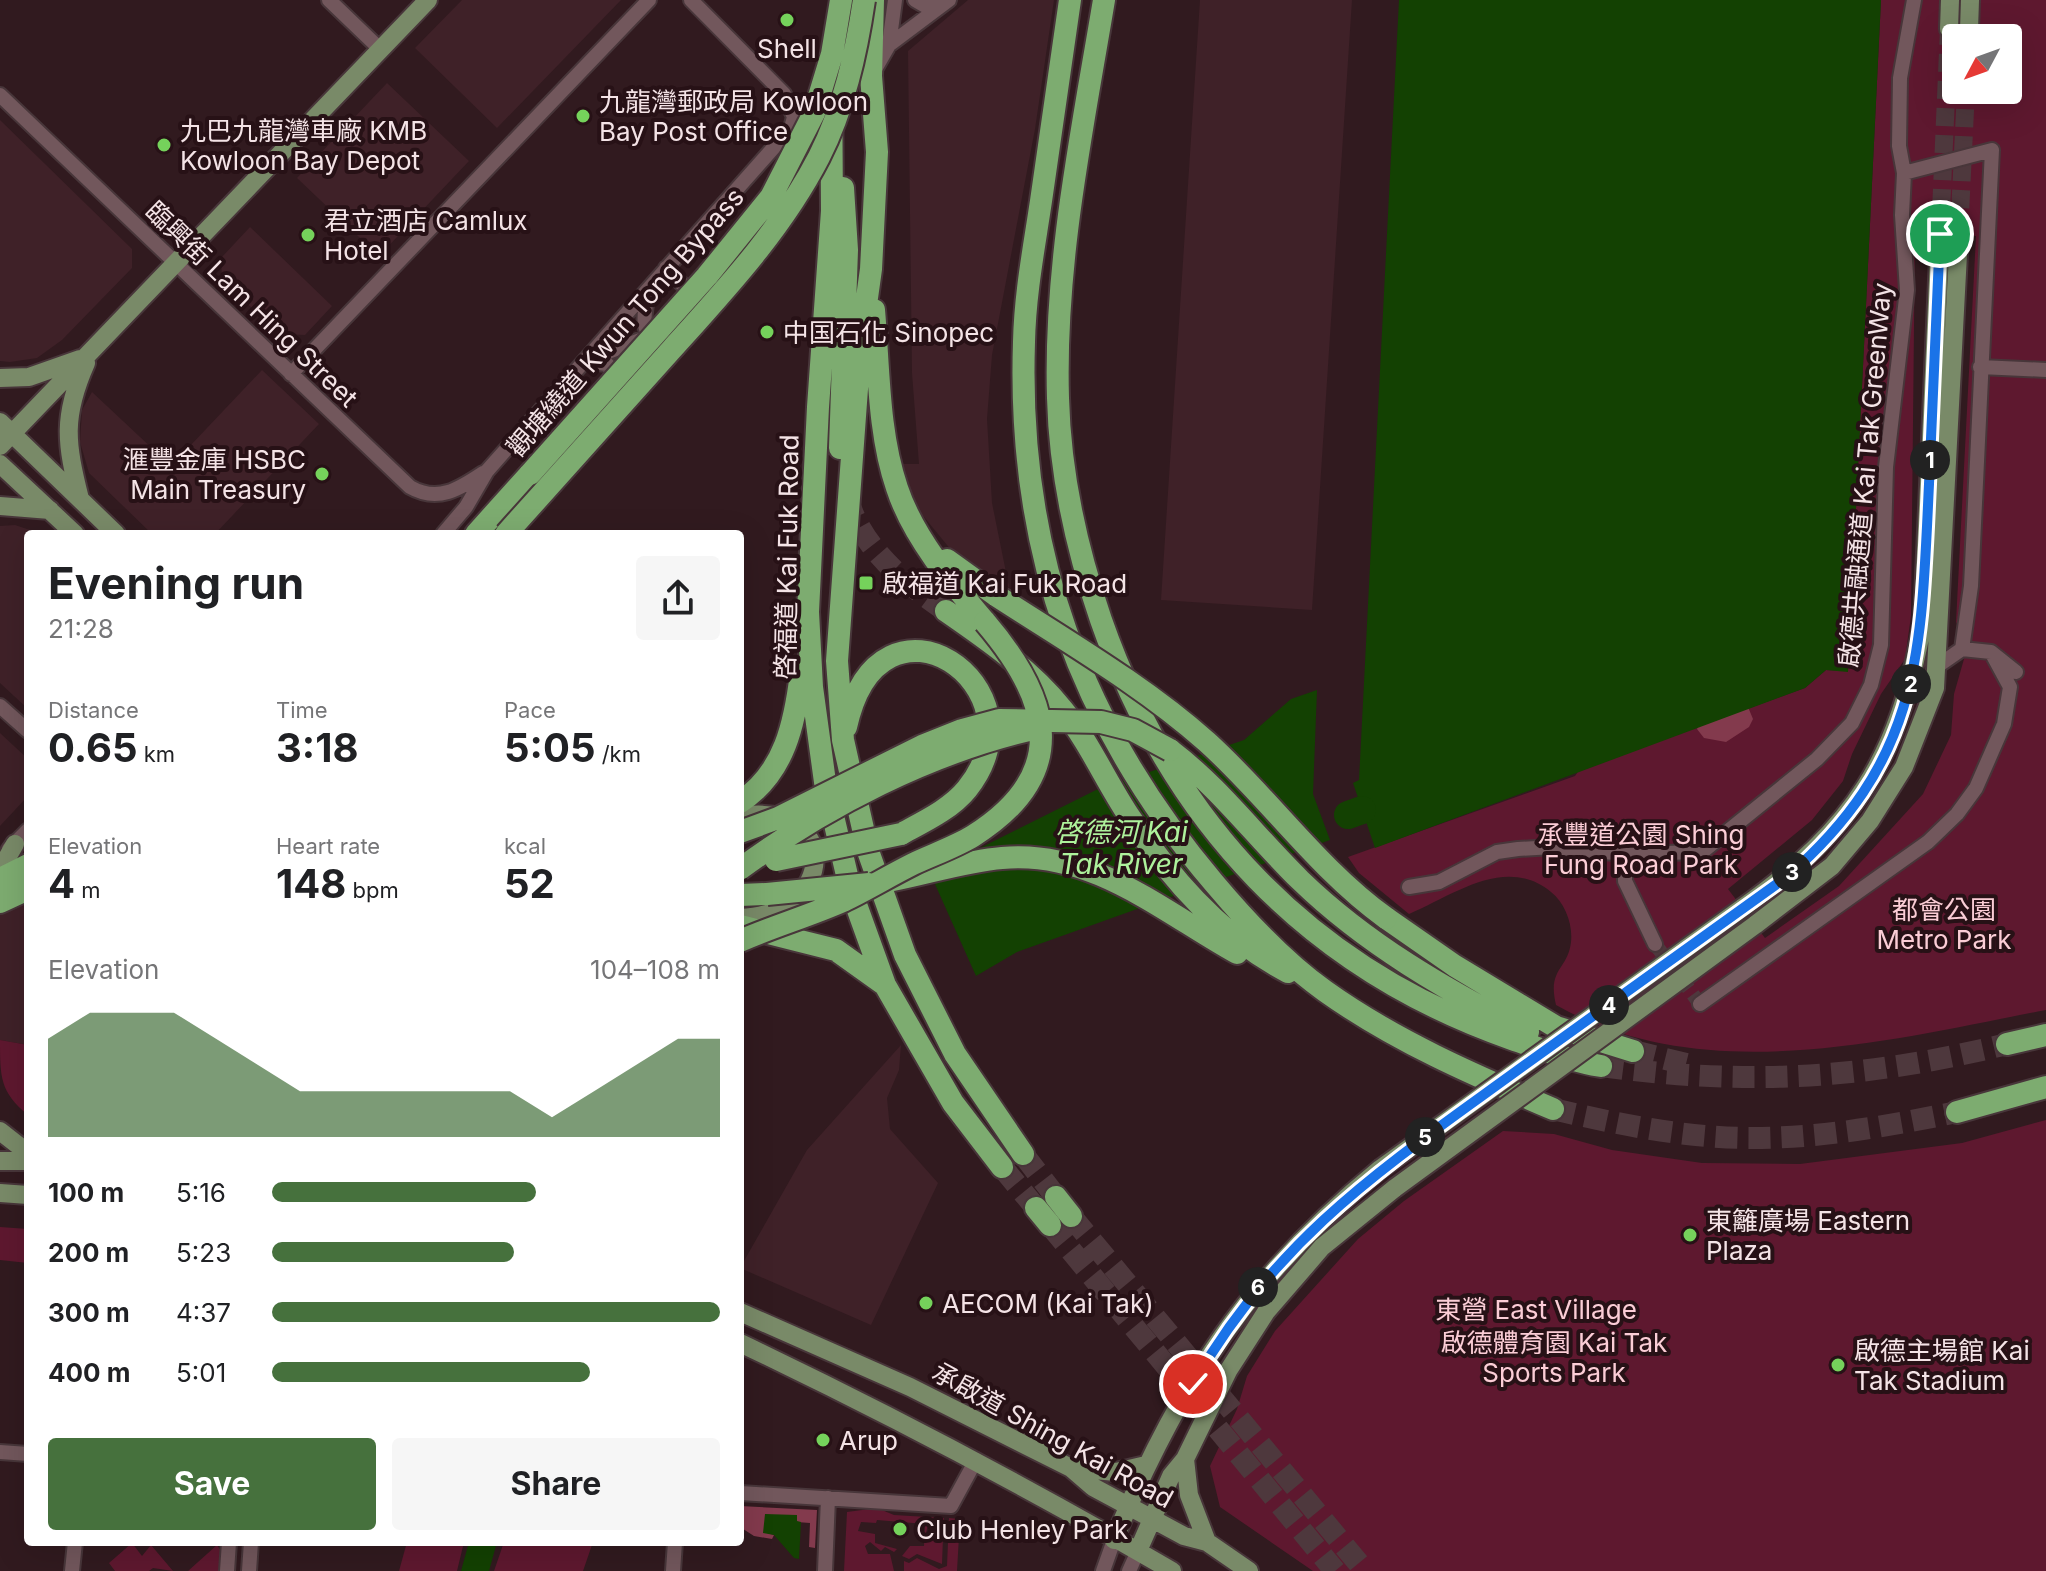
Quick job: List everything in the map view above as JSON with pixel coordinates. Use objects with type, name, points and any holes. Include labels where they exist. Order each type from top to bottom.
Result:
[{"type":"highway","name":"啓福道 Kai Fuk Road","points":[[834,0],[829,112],[832,211],[808,612],[812,687],[825,782],[850,888],[885,985],[953,1103],[1002,1167]]},
{"type":"highway","name":"觀塘繞道 Kwun Tong Bypass","points":[[480,530],[707,276],[771,197],[814,113],[832,54],[841,0]]},
{"type":"highway","name":"觀塘繞道 Kwun Tong Bypass","points":[[512,530],[723,292],[788,209],[819,157],[837,115],[856,49],[864,0]]},
{"type":"highway","name":"啓福道 Kai Fuk Road","points":[[873,0],[871,76],[877,152],[871,269],[860,348],[837,661],[843,740],[868,851],[914,976],[955,1054],[1023,1154]]},
{"type":"highway","points":[[1070,0],[1028,288],[1024,399],[1031,493],[1054,601],[1068,643],[1101,713],[1162,818],[1244,916],[1323,990]]},
{"type":"highway","points":[[744,831],[778,818],[962,730],[999,720],[1070,714],[1133,730],[1187,763],[1301,881],[1357,929],[1472,1003],[1601,1066],[1576,1062],[1471,1024],[1366,970],[1325,941],[1283,904],[1199,815],[1171,774],[1133,701],[1105,629],[1073,530],[1066,491],[1058,400],[1064,241],[1104,0]]},
{"type":"highway","points":[[829,112],[847,211],[840,448]]},
{"type":"highway","points":[[744,939],[844,901],[870,884],[971,837],[1012,805],[1028,782],[1043,729],[1029,680],[925,542],[897,488],[884,421],[871,269]]},
{"type":"highway","points":[[925,542],[997,596],[1176,716],[1236,770],[1344,882],[1386,918],[1455,966],[1556,1027],[1633,1051]]},
{"type":"highway","points":[[946,611],[1015,662],[1070,714],[1131,819],[1211,930]]},
{"type":"highway","points":[[744,798],[773,769],[790,734],[808,612]]},
{"type":"highway","points":[[744,865],[901,834],[957,799],[980,767],[989,730],[986,709],[971,677],[954,662],[932,653],[906,652],[883,661],[860,683],[843,740]]},
{"type":"highway","points":[[744,864],[828,813],[931,763],[1070,714]]},
{"type":"highway","points":[[744,895],[870,884],[1001,858],[1049,859],[1101,873],[1323,990],[1427,1052],[1553,1109]]},
{"type":"highway","points":[[0,879],[24,867]]},
{"type":"highway","points":[[0,902],[24,891]]},
{"type":"highway","points":[[744,927],[836,950],[885,985]]},
{"type":"highway","points":[[2007,1044],[2046,1035]]},
{"type":"highway","points":[[1957,1112],[2046,1087]]},
{"type":"main road","points":[[112,530],[4,434],[90,355],[428,0]]},
{"type":"main road","points":[[1949,24],[1950,0]]},
{"type":"main road","points":[[1969,24],[1970,0]]},
{"type":"main road","points":[[1114,1540],[1146,1465],[1222,1332],[1307,1232],[1380,1169],[1815,852],[1853,808],[1882,759],[1912,683],[1923,622],[1940,234]]},
{"type":"main road","points":[[1138,1551],[1149,1518],[1171,1476],[1185,1459],[1228,1371],[1266,1312],[1322,1247],[1395,1188],[1832,866],[1870,821],[1904,767],[1926,719],[1939,665],[1959,235]]},
{"type":"main road","points":[[0,378],[29,377],[90,355]]},
{"type":"main road","points":[[80,499],[67,447],[67,419],[74,392],[90,355]]},
{"type":"main road","points":[[0,464],[71,530]]},
{"type":"main road","points":[[0,506],[50,510]]},
{"type":"main road","points":[[744,816],[772,814],[797,823],[809,837],[815,865],[803,893],[786,908],[772,915],[744,918]]},
{"type":"main road","points":[[0,870],[22,837]]},
{"type":"main road","points":[[0,1131],[24,1150]]},
{"type":"main road","points":[[0,1161],[24,1161]]},
{"type":"main road","points":[[0,1193],[24,1195]]},
{"type":"main road","name":"承啟道 Shing Kai Road","points":[[744,1314],[910,1387],[1071,1468],[1093,1487],[1184,1536],[1207,1542],[1249,1571]]},
{"type":"main road","points":[[744,1345],[976,1460],[1172,1571]]},
{"type":"main road","points":[[1185,1459],[1189,1495],[1207,1542]]},
{"type":"main road","points":[[1071,1468],[1116,1472],[1146,1465]]},
{"type":"street","points":[[329,0],[381,50]]},
{"type":"street","points":[[291,374],[649,0]]},
{"type":"street","points":[[446,530],[466,507],[487,471],[666,268],[771,155],[791,128],[794,117],[790,104],[772,80],[691,0]]},
{"type":"street","points":[[871,76],[889,45],[895,0]]},
{"type":"street","points":[[915,0],[927,7],[945,3]]},
{"type":"street","name":"啟德共融通道 Kai Tak GreenWay","points":[[1409,887],[1439,882],[1497,852],[1518,849],[1553,847],[1625,854],[1702,852],[1839,740],[1852,723],[1871,685],[1881,645],[1886,467],[1907,290],[1902,215],[1904,173],[1899,146],[1900,78],[1914,0]]},
{"type":"street","points":[[889,45],[945,3]]},
{"type":"street","name":"臨興街 Lam Hing Street","points":[[0,95],[418,492],[435,495],[453,492],[487,471]]},
{"type":"street","points":[[1904,173],[1992,150],[1971,586],[1962,649]]},
{"type":"street","points":[[666,268],[690,292],[703,289],[758,227],[769,204],[771,155]]},
{"type":"street","points":[[512,530],[669,358],[648,337],[644,322],[650,286]]},
{"type":"street","points":[[584,363],[619,345],[648,337]]},
{"type":"street","points":[[584,363],[593,360],[607,364],[630,400]]},
{"type":"street","points":[[1980,367],[2046,370]]},
{"type":"street","points":[[1939,665],[1962,649],[1991,652],[2016,672]]},
{"type":"street","points":[[1700,1004],[1928,842],[1957,814],[1976,788],[2004,724],[2010,687],[1991,652]]},
{"type":"street","points":[[0,706],[24,727]]},
{"type":"street","points":[[0,857],[22,837]]},
{"type":"street","points":[[1625,854],[1625,881],[1655,944]]},
{"type":"street","points":[[0,1452],[24,1454]]},
{"type":"street","points":[[744,1493],[951,1506],[976,1460]]},
{"type":"street","points":[[825,1571],[828,1498]]},
{"type":"street","points":[[1103,1571],[1114,1540]]},
{"type":"street","points":[[72,1571],[75,1546]]},
{"type":"street","points":[[227,1571],[229,1546]]},
{"type":"street","points":[[249,1571],[251,1546]]},
{"type":"street","points":[[673,1571],[675,1546]]},
{"type":"street","points":[[1129,1571],[1138,1551]]},
{"type":"shaded area","points":[[462,0],[621,0],[497,128],[415,48]]},
{"type":"shaded area","points":[[968,0],[1054,0],[1035,129],[992,355],[987,419],[992,503],[1009,587],[972,570],[956,556],[915,506],[897,464],[919,464],[912,373],[908,51]]},
{"type":"shaded area","points":[[1200,0],[1352,0],[1312,610],[1161,600]]},
{"type":"shaded area","points":[[387,83],[469,161],[379,256],[297,178]]},
{"type":"shaded area","points":[[0,120],[132,249],[132,268],[62,340],[37,358],[10,362],[0,361]]},
{"type":"shaded area","points":[[250,227],[332,306],[305,335],[280,334],[222,280],[221,258]]},
{"type":"shaded area","points":[[262,370],[319,424],[219,530],[148,530],[89,473],[80,442],[82,410],[92,392],[171,466]]},
{"type":"shaded area","points":[[15,525],[30,530],[24,530],[24,705],[0,683],[0,526]]},
{"type":"shaded area","points":[[1748,707],[1753,719],[1749,727],[1726,742],[1704,738],[1697,729],[1700,721]]},
{"type":"shaded area","points":[[0,733],[24,755],[24,800],[0,826]]},
{"type":"shaded area","points":[[24,870],[24,1044],[0,1040],[0,909]]},
{"type":"shaded area","points":[[901,1045],[899,1070],[887,1098],[890,1129],[938,1183],[871,1325],[744,1270],[744,1261],[807,1150]]},
{"type":"shaded area","points":[[744,1506],[817,1510],[815,1548],[809,1547],[810,1523],[797,1522],[797,1516],[764,1532],[774,1535],[772,1539],[754,1536],[744,1530]]},
{"type":"green space","points":[[1881,0],[2046,0],[2046,1010],[1924,1034],[1798,1050],[1735,1051],[1673,1045],[1613,1031],[1556,1005],[1554,983],[1569,951],[1571,928],[1560,902],[1551,892],[1534,882],[1516,877],[1498,877],[1462,888],[1409,914],[1359,873],[1348,857],[1575,776],[1580,769],[1805,688],[1826,670],[1848,671]],"holes":[[[1915,231],[1976,236],[1956,622],[1964,635],[1970,638],[1954,694],[1951,735],[1923,794],[1839,886],[1765,938],[1728,889],[1812,820],[1843,781],[1852,754],[1881,694],[1905,659],[1911,616]]]},
{"type":"green space","points":[[0,1040],[24,1044],[24,1111],[7,1091],[0,1064]]},
{"type":"green space","name":"啟德體育園 Kai Tak Sports Park","points":[[2046,1120],[2046,1571],[1313,1571],[1220,1507],[1210,1466],[1237,1409],[1247,1376],[1275,1331],[1358,1239],[1404,1201],[1503,1131],[1554,1134],[1612,1150],[1702,1163],[1800,1164],[1962,1143]]},
{"type":"green space","points":[[0,1227],[24,1229],[24,1263],[0,1260]]},
{"type":"green space","points":[[877,1508],[894,1515],[944,1518],[943,1534],[942,1527],[928,1526],[925,1536],[932,1540],[943,1537],[942,1564],[917,1554],[909,1559],[902,1556],[910,1546],[924,1546],[925,1524],[877,1520],[876,1523],[861,1522],[858,1531],[875,1534],[875,1543],[897,1549],[894,1552],[885,1547],[881,1551],[870,1542],[865,1546],[868,1554],[890,1554],[894,1571],[844,1571],[847,1512]]},
{"type":"green space","points":[[949,1518],[960,1519],[957,1571],[904,1571],[904,1561],[909,1563],[917,1558],[939,1569],[947,1566]]},
{"type":"green space","points":[[129,1546],[134,1546],[142,1556],[152,1546],[173,1571],[153,1568],[149,1571],[115,1571],[109,1563]]},
{"type":"green space","points":[[216,1546],[223,1554],[222,1571],[188,1571]]},
{"type":"green space","points":[[406,1546],[463,1546],[457,1571],[399,1571]]},
{"type":"green space","points":[[503,1546],[592,1546],[583,1571],[494,1571]]},
{"type":"water","points":[[1399,0],[1881,0],[1848,672],[1826,670],[1805,688],[1375,848],[1353,783],[1359,780]]},
{"type":"water","name":"啓德河 Kai Tak River","points":[[1317,690],[1313,794],[1330,840],[1017,952],[976,976],[930,873],[1096,790],[1244,740],[1291,699]]},
{"type":"water","points":[[765,1514],[797,1515],[797,1521],[801,1522],[799,1559],[794,1558],[774,1535],[763,1533]]},
{"type":"water","points":[[468,1546],[496,1546],[489,1571],[461,1571]]},
{"type":"waterway","name":"啓德河 Kai Tak River","points":[[1348,815],[1362,810]]},
{"type":"tunnel","points":[[1940,234],[1946,104]]},
{"type":"tunnel","points":[[1959,235],[1965,104]]},
{"type":"tunnel","points":[[847,497],[863,532],[886,563],[946,611]]},
{"type":"tunnel","points":[[1655,944],[1700,1004]]},
{"type":"tunnel","points":[[1601,1066],[1706,1076],[1805,1076],[1904,1065],[2007,1044]]},
{"type":"tunnel","points":[[1633,1051],[1686,1064]]},
{"type":"tunnel","points":[[1553,1109],[1651,1129],[1702,1136],[1752,1138],[1855,1130],[1957,1112]]},
{"type":"tunnel","points":[[1023,1154],[1056,1197]]},
{"type":"tunnel","points":[[1002,1167],[1036,1208]]},
{"type":"tunnel","points":[[1071,1216],[1365,1571]]},
{"type":"tunnel","points":[[1050,1225],[1335,1571]]},
{"type":"place","name":"Shell","points":[[787,20]]},
{"type":"place","name":"九龍灣郵政局 Kowloon Bay Post Office","points":[[583,116]]},
{"type":"place","name":"九巴九龍灣車廠 KMB Kowloon Bay Depot","points":[[164,145]]},
{"type":"place","name":"君立酒店 Camlux Hotel","points":[[308,235]]},
{"type":"place","name":"中国石化 Sinopec","points":[[767,332]]},
{"type":"place","name":"滙豐金庫 HSBC Main Treasury","points":[[322,474]]},
{"type":"place","name":"啟福道 Kai Fuk Road","points":[[866,583]]},
{"type":"place","name":"東籬廣場 Eastern Plaza","points":[[1690,1235]]},
{"type":"place","name":"AECOM (Kai Tak)","points":[[926,1303]]},
{"type":"place","name":"啟德主場館 Kai Tak Stadium","points":[[1838,1365]]},
{"type":"place","name":"Arup","points":[[823,1440]]},
{"type":"place","name":"Club Henley Park","points":[[900,1529]]},
{"type":"route","points":[[1193,1384],[1222,1332],[1271,1270],[1307,1232],[1352,1192],[1788,876],[1839,826],[1865,791],[1902,714],[1912,683],[1923,622],[1940,234]]},
{"type":"park label","name":"承豐道公園 Shing Fung Road Park","points":[[1641,849]]},
{"type":"park label","name":"都會公園 Metro Park","points":[[1944,924]]},
{"type":"park label","name":"東營 East Village","points":[[1536,1309]]}]
